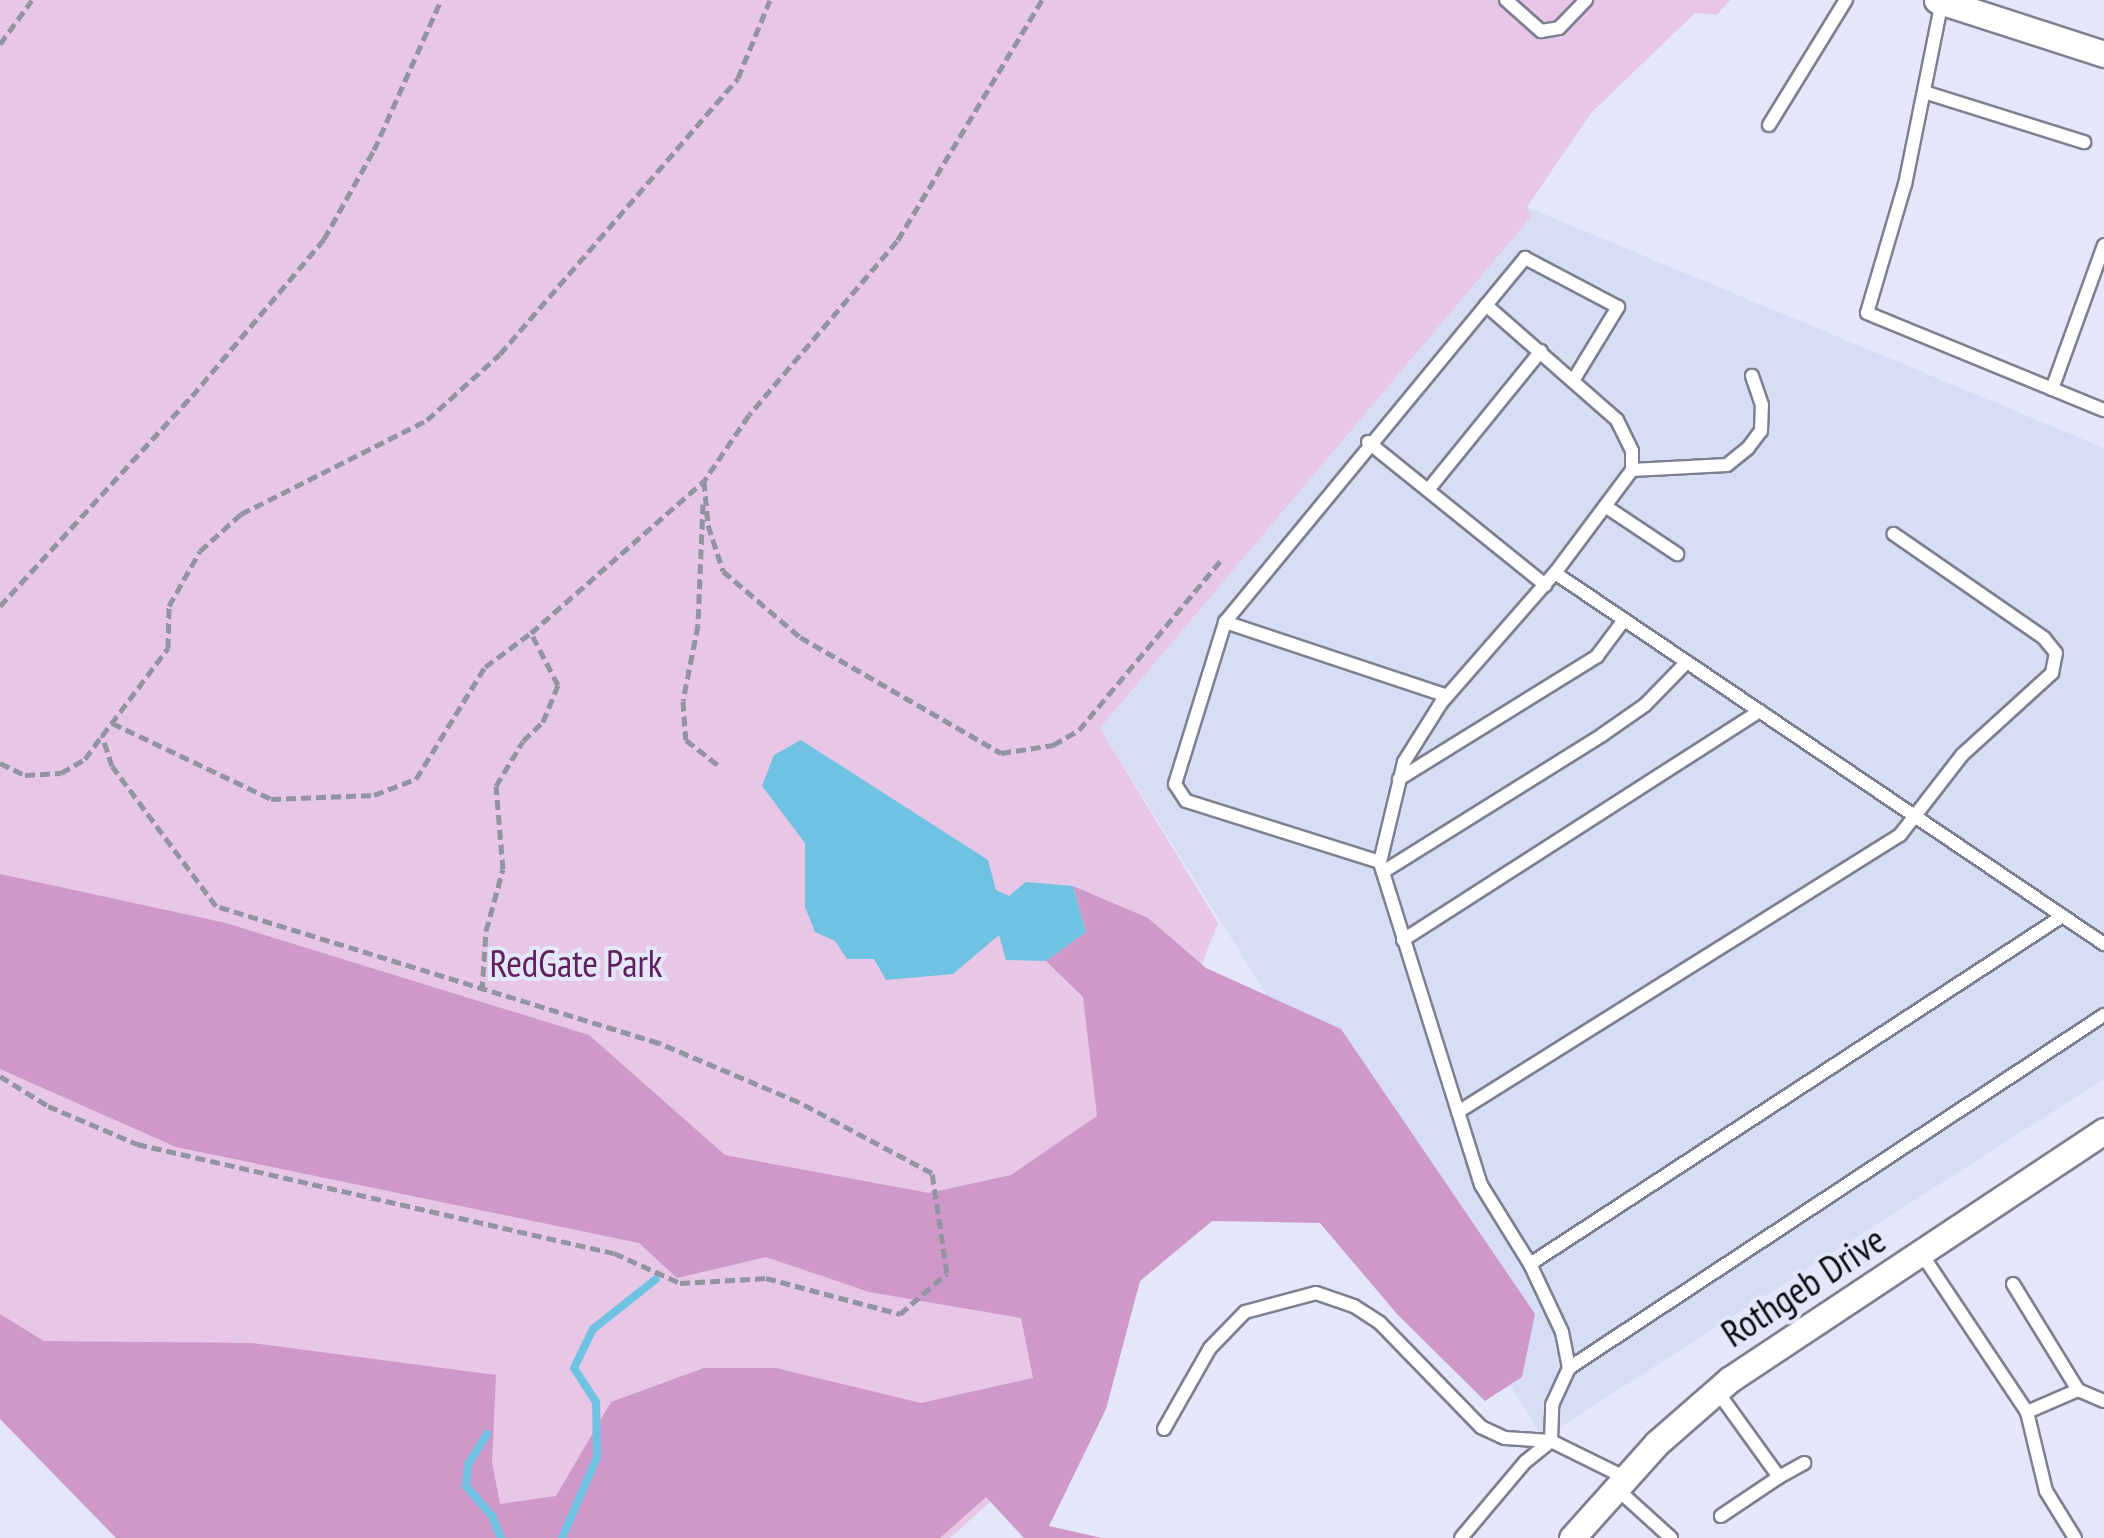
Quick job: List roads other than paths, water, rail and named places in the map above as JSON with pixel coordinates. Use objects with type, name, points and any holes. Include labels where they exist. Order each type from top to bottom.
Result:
[{"type":"street","points":[[1940,1],[2104,54]]},
{"type":"street","name":"Rothgeb Drive","points":[[1572,1538],[1717,1390],[2104,1131]]},
{"type":"lane","points":[[1506,0],[1541,31],[1560,28],[1586,0]]},
{"type":"lane","points":[[1769,125],[1846,0]]},
{"type":"lane","points":[[1940,1],[1924,92],[1867,313],[2104,410]]},
{"type":"lane","points":[[1924,92],[2084,142]]},
{"type":"lane","points":[[2052,389],[2104,245]]},
{"type":"lane","points":[[1574,379],[1618,306],[1525,258],[1368,442],[1225,622],[1175,784],[1186,801],[1381,867],[1602,735],[1645,705],[1686,662]]},
{"type":"lane","points":[[1486,305],[1617,420],[1632,451],[1632,470],[1555,574],[1447,696],[1399,779],[1381,867],[1481,1185],[1530,1264],[1562,1332],[1569,1368]]},
{"type":"lane","points":[[1428,490],[1541,350]]},
{"type":"lane","points":[[1632,470],[1727,465],[1761,431],[1762,405],[1752,376]]},
{"type":"lane","points":[[1368,442],[1545,585]]},
{"type":"lane","points":[[1605,506],[1677,554]]},
{"type":"lane","points":[[1458,1112],[1900,835],[1921,815],[1962,755],[2052,674],[2056,653],[1894,534]]},
{"type":"lane","points":[[1555,574],[1921,815],[2061,918],[2104,944]]},
{"type":"lane","points":[[1399,779],[1597,656],[1624,620]]},
{"type":"lane","points":[[1225,622],[1447,696]]},
{"type":"lane","points":[[1403,940],[1760,712]]},
{"type":"lane","points":[[1530,1264],[2061,918]]},
{"type":"lane","points":[[1461,1538],[1525,1462],[1551,1441],[1552,1405],[1569,1368],[2104,1015]]},
{"type":"lane","points":[[1921,1253],[2027,1412],[2046,1492],[2075,1538]]},
{"type":"lane","points":[[2013,1284],[2078,1390],[2104,1401]]},
{"type":"lane","points":[[1164,1430],[1210,1348],[1244,1312],[1316,1293],[1380,1323],[1480,1427],[1505,1438],[1551,1441],[1622,1484],[1671,1538]]},
{"type":"lane","points":[[1717,1390],[1779,1477]]},
{"type":"lane","points":[[2027,1412],[2078,1390]]},
{"type":"lane","points":[[1722,1516],[1804,1463]]},
{"type":"water","points":[[801,740],[988,860],[996,890],[1009,896],[1026,882],[1073,886],[1086,932],[1046,961],[1006,960],[999,935],[953,974],[886,980],[874,959],[847,959],[835,941],[815,932],[805,907],[805,843],[762,786],[774,755]]},
{"type":"waterway","points":[[562,1538],[597,1457],[596,1402],[574,1368],[593,1329],[656,1279]]},
{"type":"waterway","points":[[487,1434],[468,1464],[466,1486],[492,1516],[501,1538]]},
{"type":"park label","name":"RedGate Park","points":[[576,963]]}]
